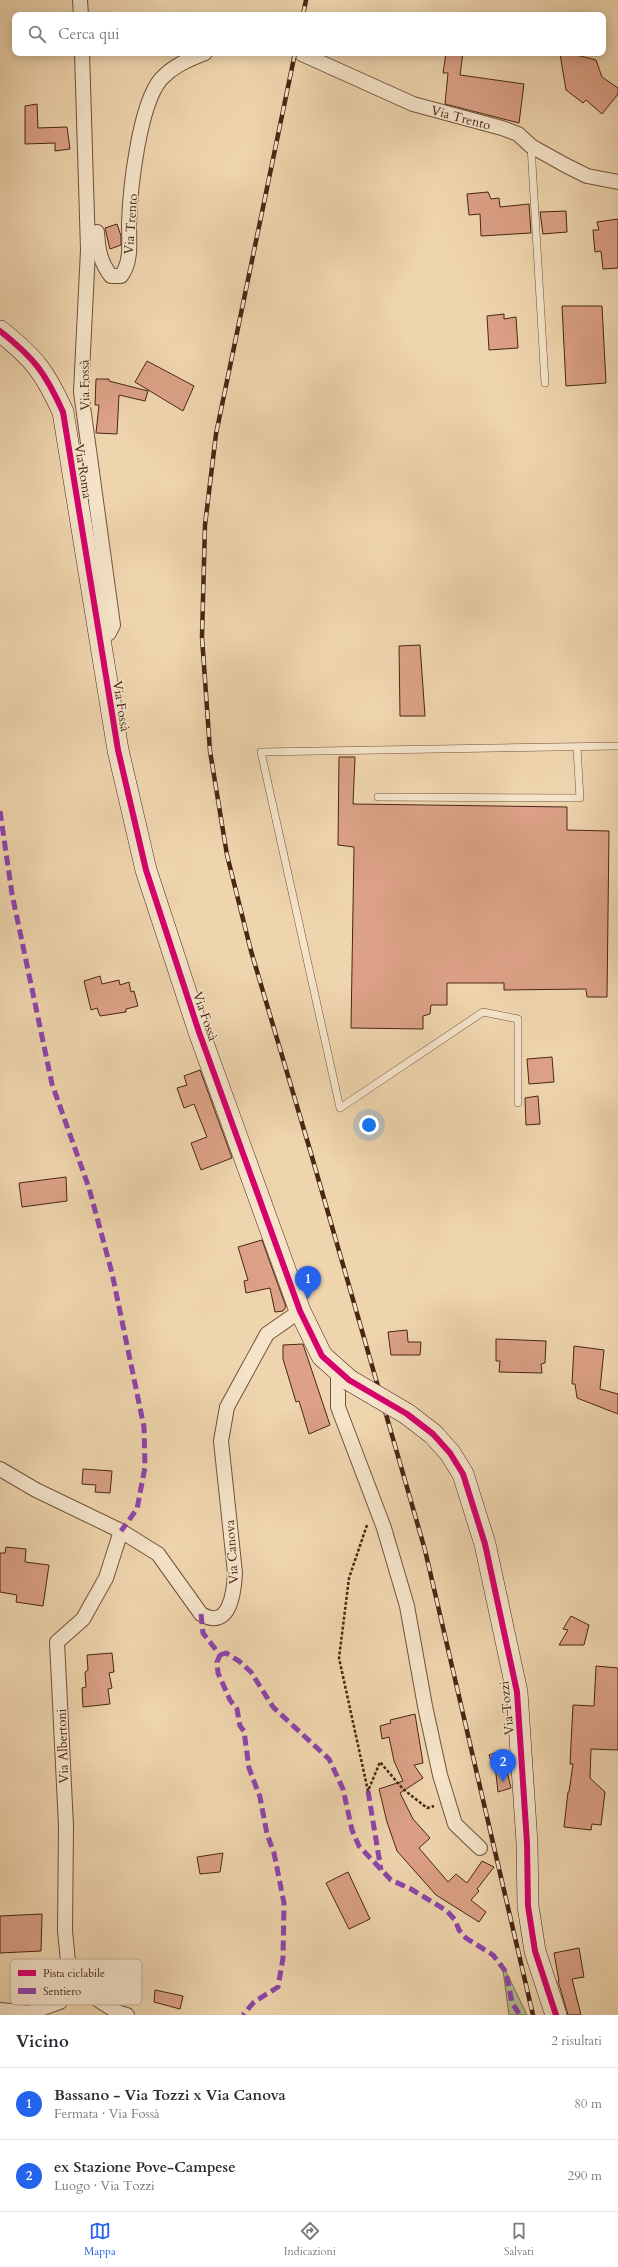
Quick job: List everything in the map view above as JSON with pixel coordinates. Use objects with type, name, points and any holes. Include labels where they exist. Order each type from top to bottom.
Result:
[{"type":"main road","name":"Via Roma","points":[[0,331],[32,358],[48,379],[63,412],[100,637]]},
{"type":"main road","name":"Via Fossà","points":[[100,637],[118,750],[146,870],[199,1032],[300,1311],[322,1356],[343,1375],[407,1414]]},
{"type":"main road","name":"Via Tozzi","points":[[407,1414],[432,1434],[450,1453],[463,1474],[485,1544],[517,1692],[527,1843],[528,1906],[535,1950],[556,2015]]},
{"type":"street","points":[[80,0],[80,12]]},
{"type":"street","name":"Via Fossà","points":[[82,56],[88,250],[81,392],[113,625],[110,633],[100,637]]},
{"type":"street","name":"Via Trento","points":[[85,144],[92,165],[98,249],[104,267],[111,276],[121,276],[128,268],[129,217],[135,162],[146,108],[160,80],[178,64],[198,56]]},
{"type":"street","name":"Via Trento","points":[[306,56],[413,104],[502,128],[518,134],[531,146],[587,176],[618,182]]},
{"type":"street","name":"Via Canova","points":[[0,1469],[36,1490],[121,1531],[158,1554],[201,1614],[208,1618],[215,1618],[224,1613],[230,1605],[235,1573],[221,1441],[227,1407],[267,1334],[300,1311]]},
{"type":"street","points":[[343,1375],[338,1407],[384,1528],[407,1606],[425,1706],[448,1800],[455,1824],[480,1848]]},
{"type":"street","name":"Via Albertoni","points":[[68,1959],[65,1932],[66,1826],[57,1642],[83,1619],[106,1578],[121,1531]]},
{"type":"street","points":[[0,2010],[29,2013],[52,2005]]},
{"type":"street","points":[[106,2005],[119,2013],[127,2015]]},
{"type":"lane","points":[[531,146],[545,383]]},
{"type":"lane","points":[[518,1103],[518,1018],[483,1012],[340,1108],[261,752],[577,748],[618,746]]},
{"type":"lane","points":[[378,797],[580,798],[577,748]]},
{"type":"path","points":[[374,1503],[349,1578],[339,1658],[368,1791],[380,1762],[403,1789],[427,1808],[448,1800]]},
{"type":"green space","points":[[502,1963],[527,2015],[509,2015]]},
{"type":"building","points":[[446,56],[463,56],[460,75],[524,84],[519,123],[445,104],[448,73],[443,73]]},
{"type":"building","points":[[560,56],[580,56],[596,60],[602,77],[618,88],[618,94],[602,114],[586,100],[583,103],[566,90]]},
{"type":"building","points":[[37,104],[38,128],[67,127],[70,149],[55,151],[55,143],[25,144],[25,106]]},
{"type":"building","points":[[488,192],[491,199],[499,198],[500,207],[529,204],[531,233],[481,236],[480,214],[469,215],[467,194]]},
{"type":"building","points":[[566,211],[567,232],[543,234],[540,212]]},
{"type":"building","points":[[618,219],[618,268],[603,269],[601,251],[595,252],[593,230],[599,230],[597,222]]},
{"type":"building","points":[[117,224],[121,236],[121,245],[110,249],[105,228]]},
{"type":"building","points":[[562,306],[602,306],[606,383],[566,386]]},
{"type":"building","points":[[504,314],[504,319],[516,317],[518,348],[489,350],[487,316]]},
{"type":"building","points":[[147,361],[194,386],[183,411],[135,382]]},
{"type":"building","points":[[96,379],[109,379],[109,381],[148,391],[145,401],[119,395],[117,434],[96,433],[99,405],[95,405]]},
{"type":"building","points":[[420,645],[425,716],[400,716],[399,646]]},
{"type":"building","points":[[339,757],[355,757],[353,804],[567,807],[567,830],[609,831],[607,997],[587,997],[586,989],[504,990],[504,983],[447,983],[447,1005],[431,1005],[430,1014],[423,1016],[423,1029],[351,1028],[354,847],[338,845]]},
{"type":"building","points":[[100,976],[102,984],[119,980],[120,985],[129,982],[131,992],[134,991],[138,1006],[126,1009],[126,1012],[100,1016],[97,1008],[91,1010],[84,981]]},
{"type":"building","points":[[552,1057],[554,1082],[529,1084],[527,1059]]},
{"type":"building","points":[[200,1070],[232,1158],[201,1170],[191,1143],[207,1137],[194,1104],[184,1108],[177,1088],[187,1085],[184,1076]]},
{"type":"building","points":[[538,1096],[540,1124],[526,1125],[525,1098]]},
{"type":"building","points":[[66,1177],[67,1201],[22,1207],[19,1183]]},
{"type":"building","points":[[262,1240],[286,1307],[283,1311],[275,1312],[270,1288],[246,1293],[244,1281],[248,1280],[238,1247]]},
{"type":"building","points":[[407,1330],[408,1342],[421,1342],[420,1355],[391,1355],[388,1332]]},
{"type":"building","points":[[496,1339],[546,1341],[545,1363],[541,1364],[542,1373],[499,1372],[500,1361],[496,1361]]},
{"type":"building","points":[[303,1344],[330,1425],[309,1434],[299,1401],[296,1402],[283,1359],[283,1345]]},
{"type":"building","points":[[574,1346],[604,1350],[600,1389],[618,1394],[618,1414],[577,1398],[575,1384],[572,1384]]},
{"type":"building","points":[[83,1469],[112,1471],[110,1493],[95,1492],[96,1485],[82,1484]]},
{"type":"building","points":[[6,1547],[26,1549],[25,1562],[49,1565],[43,1606],[16,1602],[17,1595],[0,1592],[0,1553],[5,1553]]},
{"type":"building","points":[[571,1616],[589,1625],[584,1645],[559,1645],[568,1630],[563,1629]]},
{"type":"building","points":[[112,1653],[114,1672],[109,1673],[112,1688],[108,1689],[110,1704],[83,1707],[82,1688],[86,1687],[85,1672],[88,1670],[87,1655]]},
{"type":"building","points":[[596,1666],[618,1668],[618,1750],[591,1749],[590,1778],[605,1792],[601,1825],[592,1824],[591,1830],[564,1827],[573,1764],[570,1764],[573,1705],[594,1706]]},
{"type":"building","points":[[415,1714],[423,1763],[414,1765],[423,1778],[400,1793],[413,1819],[430,1838],[419,1848],[448,1882],[456,1874],[467,1883],[482,1861],[494,1867],[477,1889],[479,1891],[471,1900],[486,1912],[479,1922],[436,1895],[397,1851],[387,1822],[379,1789],[403,1781],[394,1761],[389,1737],[382,1739],[380,1726],[391,1723],[390,1720]]},
{"type":"building","points":[[502,1750],[511,1788],[498,1792],[496,1774],[489,1755]]},
{"type":"building","points":[[223,1853],[220,1872],[200,1874],[197,1857]]},
{"type":"building","points":[[348,1872],[370,1919],[349,1929],[326,1883]]},
{"type":"building","points":[[42,1914],[41,1951],[0,1953],[0,1916]]},
{"type":"building","points":[[579,1948],[584,1977],[572,1979],[581,2015],[568,2015],[558,1981],[554,1953]]},
{"type":"building","points":[[155,1990],[183,1996],[180,2009],[154,2002]]},
{"type":"railway","points":[[304,12],[306,0]]},
{"type":"railway","points":[[294,56],[216,434],[205,525],[202,637],[210,751],[227,855],[251,951],[425,1550],[533,2015]]},
{"type":"marked path","points":[[0,811],[12,894],[52,1084],[89,1188],[112,1273],[144,1427],[145,1467],[137,1509],[121,1531]]},
{"type":"marked path","points":[[201,1614],[203,1633],[220,1655],[217,1662],[218,1673],[230,1700],[237,1709],[240,1726],[244,1731],[249,1768],[260,1797],[267,1834],[274,1853],[284,1903],[283,1958],[278,1987],[254,2002],[243,2015]]},
{"type":"marked path","points":[[220,1655],[226,1653],[239,1661],[251,1672],[273,1707],[329,1759],[343,1789],[352,1830],[359,1846],[391,1880],[411,1889],[447,1911],[455,1920],[459,1930],[466,1938],[493,1955],[506,1972],[512,2003],[520,2015]]},
{"type":"marked path","points":[[368,1791],[381,1870]]},
{"type":"cycle path","points":[[0,331],[22,349],[38,367],[57,398],[63,412],[118,750],[146,870],[199,1032],[300,1311],[322,1356],[349,1380],[407,1414],[433,1434],[450,1453],[463,1474],[485,1544],[517,1692],[527,1843],[528,1906],[535,1951],[556,2015]]},
{"type":"place","name":"Bassano - Via Tozzi x Via Canova","points":[[308,1299]]},
{"type":"place","name":"ex Stazione Pove-Campese","points":[[503,1782]]}]
